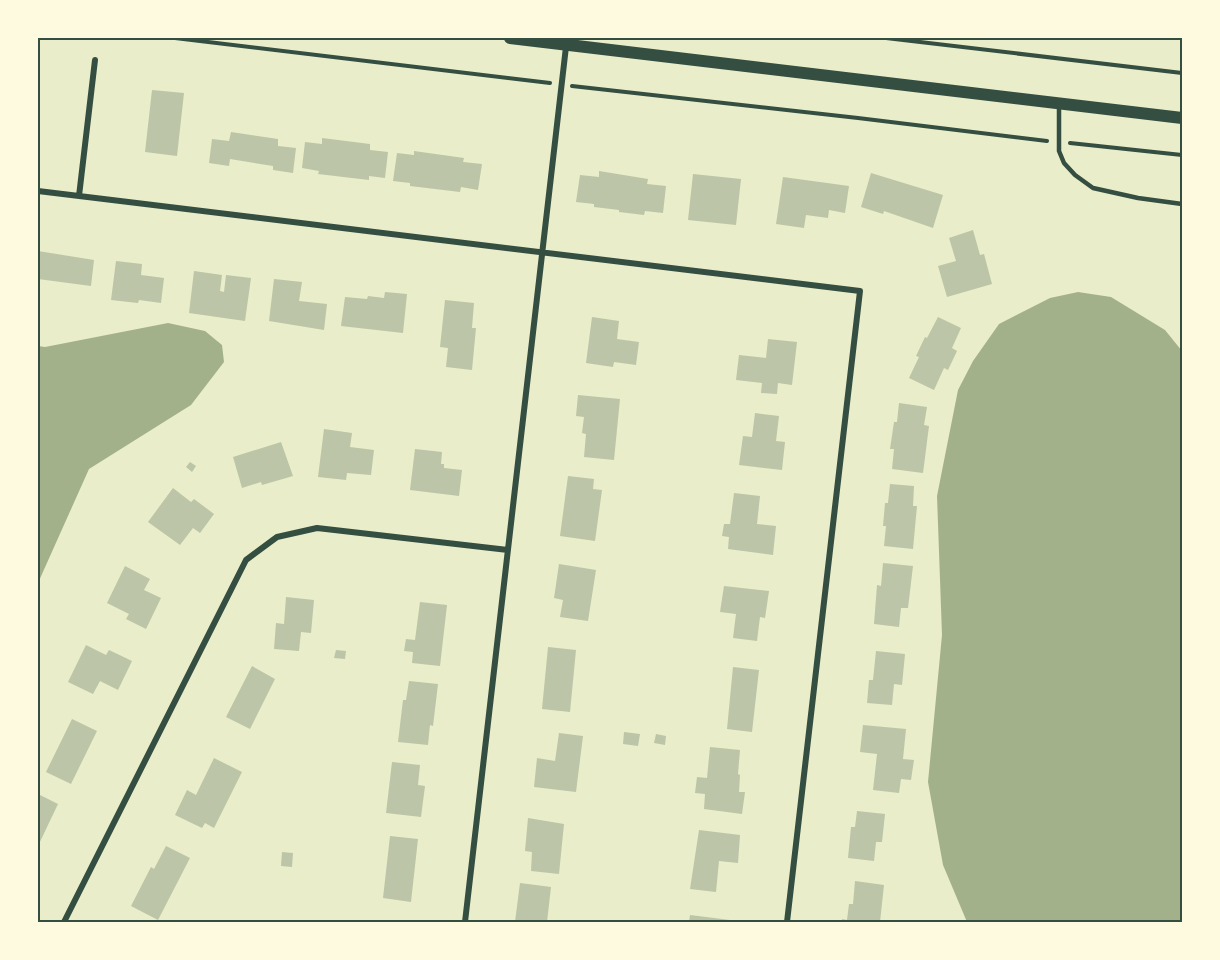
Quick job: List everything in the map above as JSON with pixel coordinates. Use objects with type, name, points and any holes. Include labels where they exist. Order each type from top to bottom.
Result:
[{"type":"main road","points":[[510,38],[566,41],[1182,118]]},
{"type":"street","points":[[465,922],[566,41]]},
{"type":"street","points":[[79,196],[94,60]]},
{"type":"street","points":[[38,191],[860,291],[788,922]]},
{"type":"street","points":[[64,922],[246,560],[277,537],[316,528],[508,550]]},
{"type":"lane","points":[[1059,104],[1059,151],[1064,163],[1075,175],[1092,188],[1182,204]]},
{"type":"path","points":[[175,38],[1182,155]]},
{"type":"path","points":[[886,38],[1182,74]]},
{"type":"shaded area","points":[[1078,292],[1111,297],[1165,330],[1182,351],[1182,922],[967,922],[943,865],[928,782],[942,635],[937,496],[958,390],[973,361],[999,324],[1050,298]]},
{"type":"shaded area","points":[[168,323],[205,331],[222,345],[224,362],[191,405],[89,469],[38,583],[38,346],[45,347]]},
{"type":"building","points":[[152,90],[184,93],[177,156],[145,152]]},
{"type":"building","points":[[231,132],[278,139],[278,146],[296,148],[293,173],[273,170],[273,166],[230,159],[229,166],[209,163],[212,139],[229,141]]},
{"type":"building","points":[[322,138],[370,144],[370,150],[388,152],[385,178],[369,176],[369,180],[318,174],[319,171],[302,168],[305,142],[322,144]]},
{"type":"building","points":[[414,151],[464,158],[463,162],[482,164],[478,190],[461,187],[460,192],[410,186],[410,183],[393,181],[397,153],[414,155]]},
{"type":"building","points":[[599,171],[648,179],[647,184],[666,186],[663,213],[645,211],[644,215],[619,212],[619,210],[594,207],[594,204],[576,202],[580,175],[599,177]]},
{"type":"building","points":[[871,173],[943,195],[933,228],[884,211],[883,214],[861,207]]},
{"type":"building","points":[[693,174],[741,179],[736,225],[688,220]]},
{"type":"building","points":[[783,177],[849,186],[845,213],[829,210],[828,218],[806,215],[804,228],[776,224]]},
{"type":"building","points":[[973,230],[980,255],[984,254],[992,284],[947,297],[938,266],[956,261],[949,238]]},
{"type":"building","points":[[38,251],[94,260],[91,286],[38,279]]},
{"type":"building","points":[[116,261],[142,264],[141,275],[164,278],[161,303],[111,300]]},
{"type":"building","points":[[194,271],[222,275],[220,291],[224,292],[226,275],[251,278],[245,321],[189,313]]},
{"type":"building","points":[[274,279],[302,282],[299,301],[327,304],[324,330],[269,321]]},
{"type":"building","points":[[385,292],[407,294],[403,333],[341,326],[345,297],[384,298]]},
{"type":"building","points":[[445,300],[474,303],[472,328],[476,328],[472,370],[446,367],[448,348],[440,347]]},
{"type":"building","points":[[592,317],[619,321],[617,339],[639,342],[636,365],[614,362],[613,367],[586,363]]},
{"type":"building","points":[[938,317],[961,328],[952,348],[957,351],[948,370],[944,368],[934,390],[909,378],[925,337],[927,338]]},
{"type":"building","points":[[768,339],[797,342],[792,385],[778,383],[777,394],[761,393],[762,383],[736,380],[739,355],[766,358]]},
{"type":"building","points":[[578,395],[620,399],[614,460],[584,457],[586,434],[582,433],[584,417],[576,416]]},
{"type":"building","points":[[899,403],[927,407],[924,425],[929,426],[923,473],[892,469],[894,449],[890,449]]},
{"type":"building","points":[[755,413],[779,416],[776,441],[785,442],[782,470],[739,465],[743,436],[752,437]]},
{"type":"building","points":[[324,429],[352,433],[350,447],[374,450],[371,475],[347,473],[346,480],[318,477]]},
{"type":"building","points":[[281,442],[293,476],[242,488],[233,457]]},
{"type":"building","points":[[415,449],[442,452],[441,464],[444,464],[444,468],[462,470],[459,496],[410,490]]},
{"type":"building","points":[[190,462],[196,466],[192,472],[186,467]]},
{"type":"building","points":[[568,476],[594,479],[593,489],[602,490],[595,541],[560,536]]},
{"type":"building","points":[[890,484],[914,486],[913,506],[917,506],[913,549],[884,546],[885,503],[888,503]]},
{"type":"building","points":[[173,488],[191,502],[194,499],[214,514],[200,533],[193,528],[180,545],[148,522]]},
{"type":"building","points":[[734,493],[760,496],[757,524],[776,526],[773,555],[728,549],[729,537],[722,536],[724,524],[730,524]]},
{"type":"building","points":[[883,563],[913,566],[908,608],[901,608],[899,627],[874,624],[877,585],[881,586]]},
{"type":"building","points":[[559,564],[596,570],[588,621],[560,617],[563,600],[554,598]]},
{"type":"building","points":[[125,566],[150,579],[144,590],[161,598],[146,629],[126,619],[129,614],[107,603]]},
{"type":"building","points":[[724,586],[769,591],[765,618],[760,617],[757,641],[733,638],[736,614],[720,612]]},
{"type":"building","points":[[286,597],[314,600],[311,633],[301,632],[299,651],[274,649],[276,623],[284,624]]},
{"type":"building","points":[[420,602],[447,605],[440,666],[412,663],[413,652],[404,651],[406,639],[415,640]]},
{"type":"building","points":[[86,645],[106,655],[109,650],[132,661],[118,690],[100,681],[93,694],[68,682]]},
{"type":"building","points":[[548,647],[576,650],[570,712],[542,709]]},
{"type":"building","points":[[336,650],[346,651],[345,659],[334,658]]},
{"type":"building","points":[[876,651],[905,654],[902,685],[894,684],[892,705],[867,703],[869,680],[873,680]]},
{"type":"building","points":[[252,666],[275,679],[250,729],[226,717]]},
{"type":"building","points":[[733,667],[759,670],[752,732],[727,729]]},
{"type":"building","points":[[409,681],[438,684],[433,726],[430,725],[428,745],[398,742],[403,700],[406,700]]},
{"type":"building","points":[[72,719],[97,731],[71,784],[46,772]]},
{"type":"building","points":[[863,725],[906,729],[903,759],[914,760],[911,780],[901,779],[899,793],[873,790],[877,754],[860,752]]},
{"type":"building","points":[[624,732],[640,734],[638,746],[623,744]]},
{"type":"building","points":[[559,733],[583,736],[576,792],[534,787],[537,758],[555,761]]},
{"type":"building","points":[[656,734],[666,736],[665,745],[654,743]]},
{"type":"building","points":[[710,747],[740,750],[739,792],[745,792],[742,814],[704,809],[705,794],[695,793],[697,777],[707,778]]},
{"type":"building","points":[[214,758],[242,772],[214,828],[205,823],[202,828],[175,815],[187,790],[196,795]]},
{"type":"building","points":[[392,762],[420,765],[418,785],[425,786],[421,817],[386,813]]},
{"type":"building","points":[[38,794],[58,804],[38,846]]},
{"type":"building","points":[[857,811],[885,814],[882,842],[876,842],[874,861],[848,858],[851,827],[855,827]]},
{"type":"building","points":[[528,818],[564,824],[559,874],[531,871],[532,852],[525,851]]},
{"type":"building","points":[[699,830],[740,835],[738,863],[719,861],[716,892],[690,889]]},
{"type":"building","points":[[390,836],[418,839],[411,902],[383,898]]},
{"type":"building","points":[[166,846],[190,858],[158,920],[131,906],[151,867],[154,869]]},
{"type":"building","points":[[282,852],[293,853],[292,867],[281,866]]},
{"type":"building","points":[[855,881],[884,885],[880,922],[842,922],[842,919],[847,920],[849,904],[853,904]]},
{"type":"building","points":[[520,883],[551,887],[547,922],[515,922]]},
{"type":"building","points":[[690,915],[730,920],[730,922],[689,922]]}]
